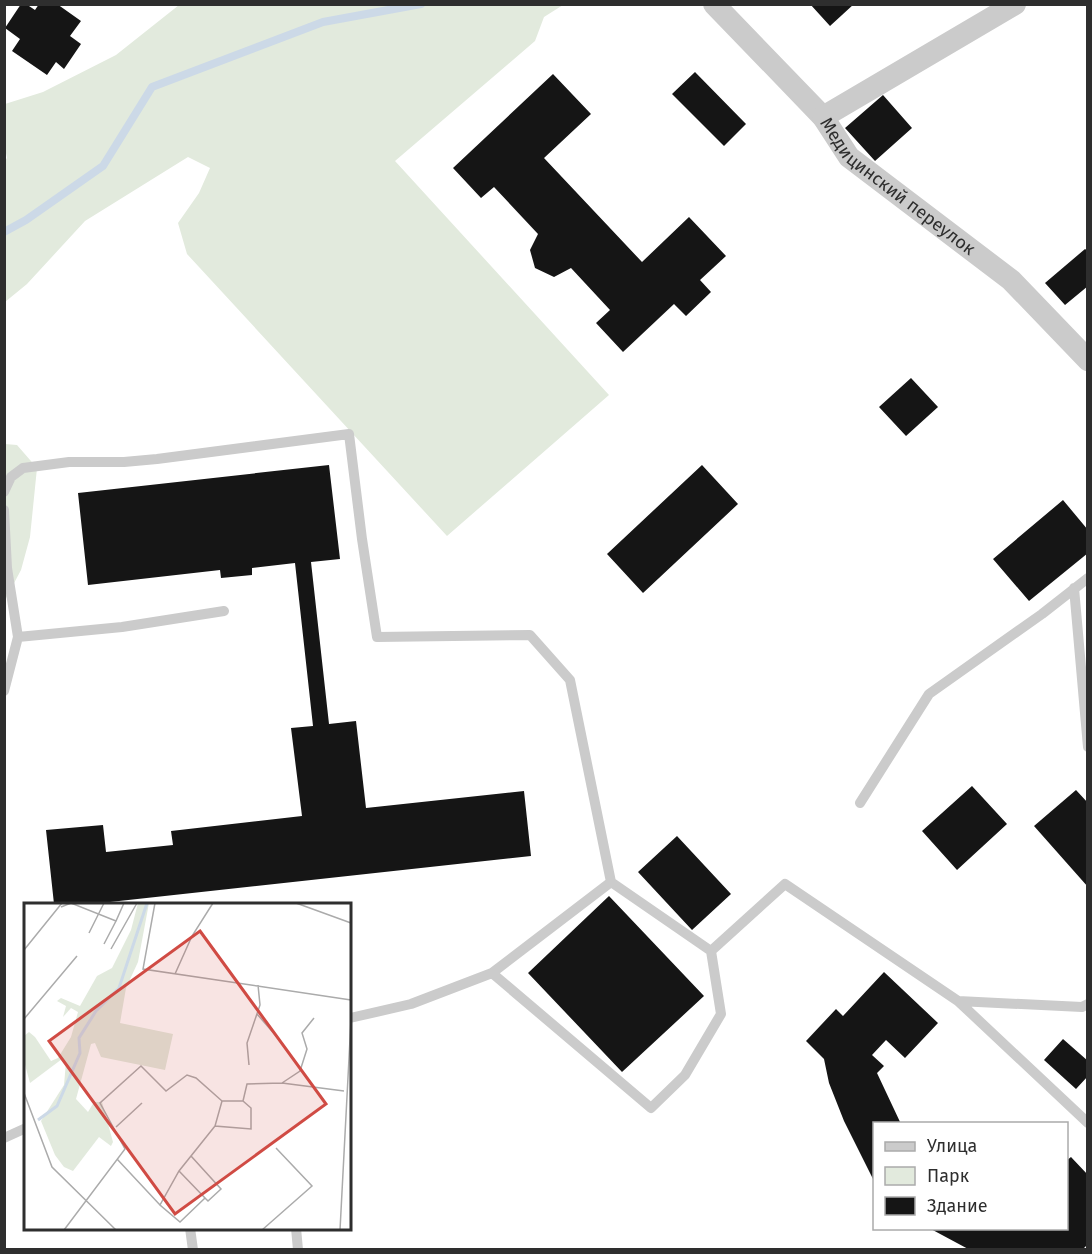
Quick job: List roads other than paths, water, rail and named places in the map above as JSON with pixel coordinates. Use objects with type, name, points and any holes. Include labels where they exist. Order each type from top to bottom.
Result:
[{"type":"street","name":"Медицинский переулок","points":[[714,4],[823,117],[849,157],[1011,280],[1088,360]]},
{"type":"street","points":[[823,117],[1015,4]]},
{"type":"lane","points":[[4,492],[10,477],[23,468],[69,462],[124,462],[157,459],[349,434],[377,637],[530,635],[570,680],[611,882],[711,951],[721,1014],[685,1075],[651,1108],[492,973]]},
{"type":"lane","points":[[4,510],[7,568],[18,637],[4,691]]},
{"type":"lane","points":[[860,803],[929,694],[1088,578]]},
{"type":"lane","points":[[1074,588],[1088,747]]},
{"type":"lane","points":[[18,637],[122,627],[224,611]]},
{"type":"lane","points":[[351,1018],[411,1004],[492,973],[611,882]]},
{"type":"lane","points":[[711,951],[785,884],[958,1001],[1088,1123]]},
{"type":"lane","points":[[958,1001],[1083,1007],[1088,1004]]},
{"type":"lane","points":[[4,1138],[24,1129]]},
{"type":"lane","points":[[190,1230],[193,1250]]},
{"type":"lane","points":[[296,1230],[298,1250]]},
{"type":"waterway","points":[[4,232],[26,220],[103,166],[152,87],[323,22],[421,4]]}]
